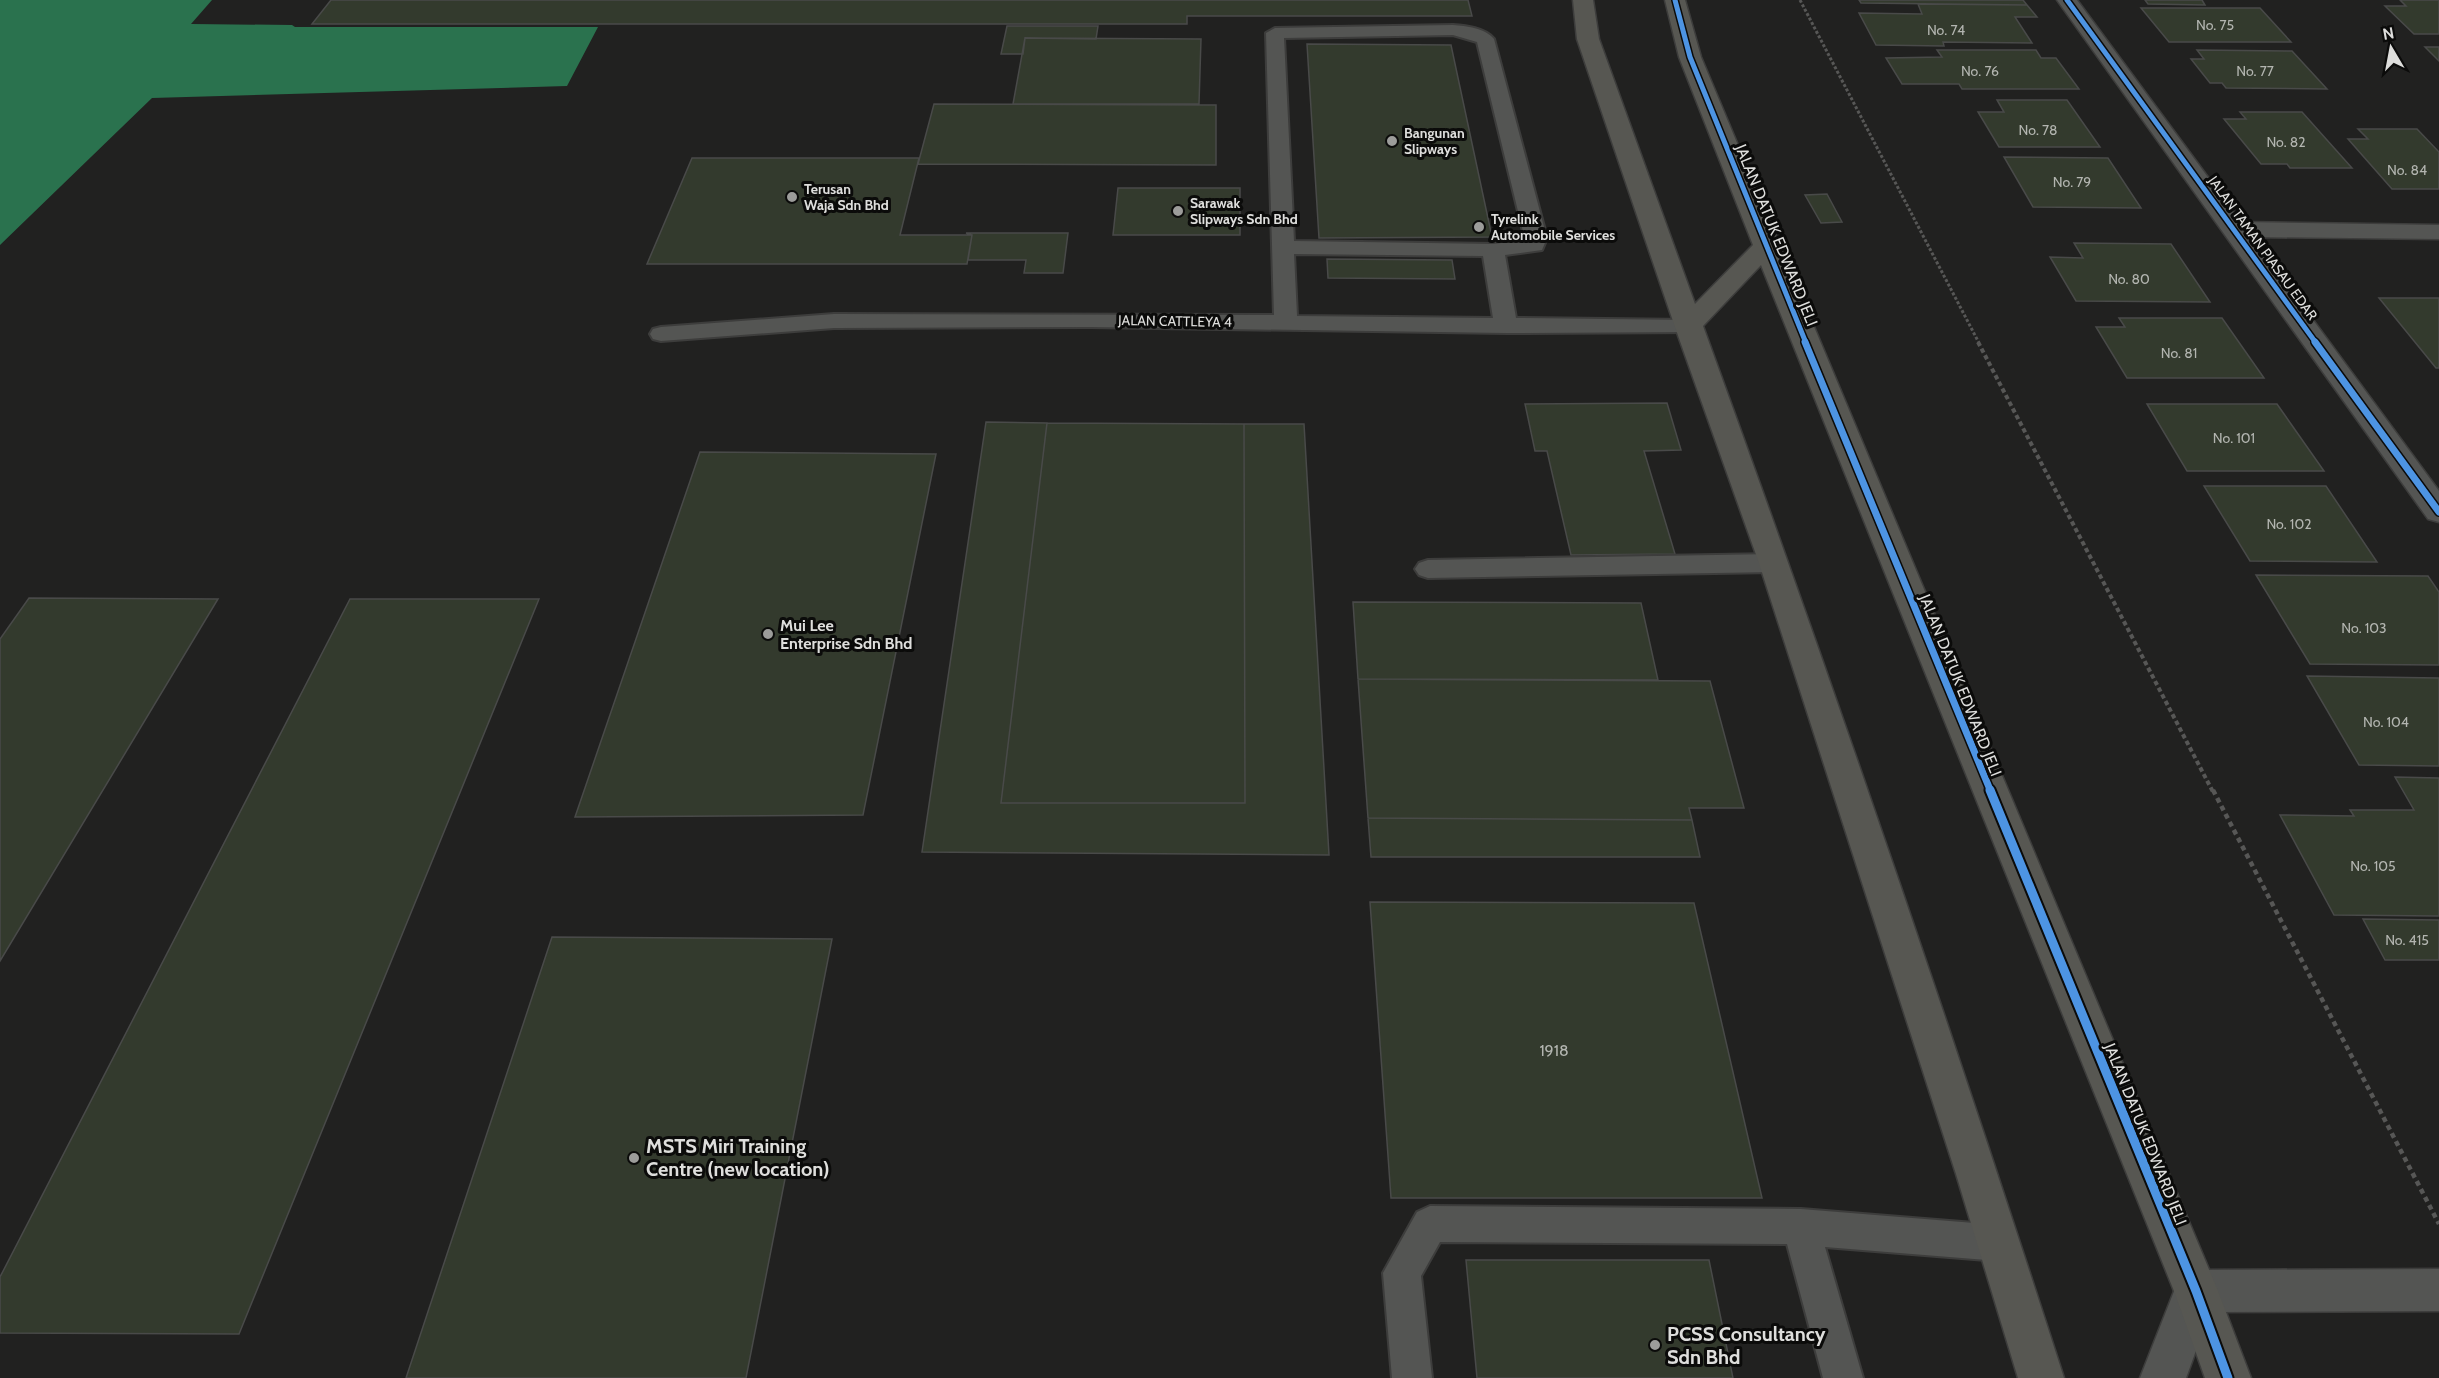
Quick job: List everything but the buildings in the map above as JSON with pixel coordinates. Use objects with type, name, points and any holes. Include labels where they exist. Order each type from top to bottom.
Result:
[{"type":"street","points":[[1582,0],[1588,39],[1688,327],[1774,563],[1999,1243],[2041,1378]]},
{"type":"street","name":"JALAN DATUK EDWARD JELI","points":[[1675,0],[1690,57],[2196,1291],[2228,1378]]},
{"type":"street","name":"JALAN TAMAN PIASAU EDAR","points":[[2067,0],[2439,512]]},
{"type":"street","points":[[2233,229],[2439,232]]},
{"type":"street","points":[[1688,327],[1766,246]]},
{"type":"street","points":[[2163,1378],[2196,1291],[2439,1290]]},
{"type":"lane","points":[[1283,247],[1493,250],[1534,245],[1536,237],[1485,39],[1467,32],[1453,30],[1275,33],[1283,247],[1286,323]]},
{"type":"lane","points":[[1493,250],[1506,326]]},
{"type":"lane","name":"JALAN CATTLEYA 4","points":[[662,334],[834,321],[1688,327]]},
{"type":"lane","points":[[1428,569],[1774,563]]},
{"type":"lane","points":[[1412,1378],[1402,1273],[1430,1224],[1801,1227],[1999,1243]]},
{"type":"lane","points":[[1801,1227],[1843,1378]]},
{"type":"path","points":[[1800,0],[2439,1224]]},
{"type":"shaded area","points":[[0,0],[212,0],[191,24],[292,25],[295,27],[598,27],[567,86],[152,98],[0,245]]},
{"type":"cycle path","points":[[1675,0],[1690,57],[2196,1291],[2228,1378]]},
{"type":"cycle path","points":[[2067,0],[2439,512]]},
{"type":"place","name":"Bangunan Slipways","points":[[1392,141]]},
{"type":"place","name":"Terusan Waja Sdn Bhd","points":[[792,197]]},
{"type":"place","name":"Sarawak Slipways Sdn Bhd","points":[[1178,211]]},
{"type":"place","name":"Tyrelink Automobile Services","points":[[1479,227]]},
{"type":"place","name":"Mui Lee Enterprise Sdn Bhd","points":[[768,634]]},
{"type":"place","name":"MSTS Miri Training Centre (new location)","points":[[634,1158]]},
{"type":"place","name":"PCSS Consultancy Sdn Bhd","points":[[1655,1345]]}]
